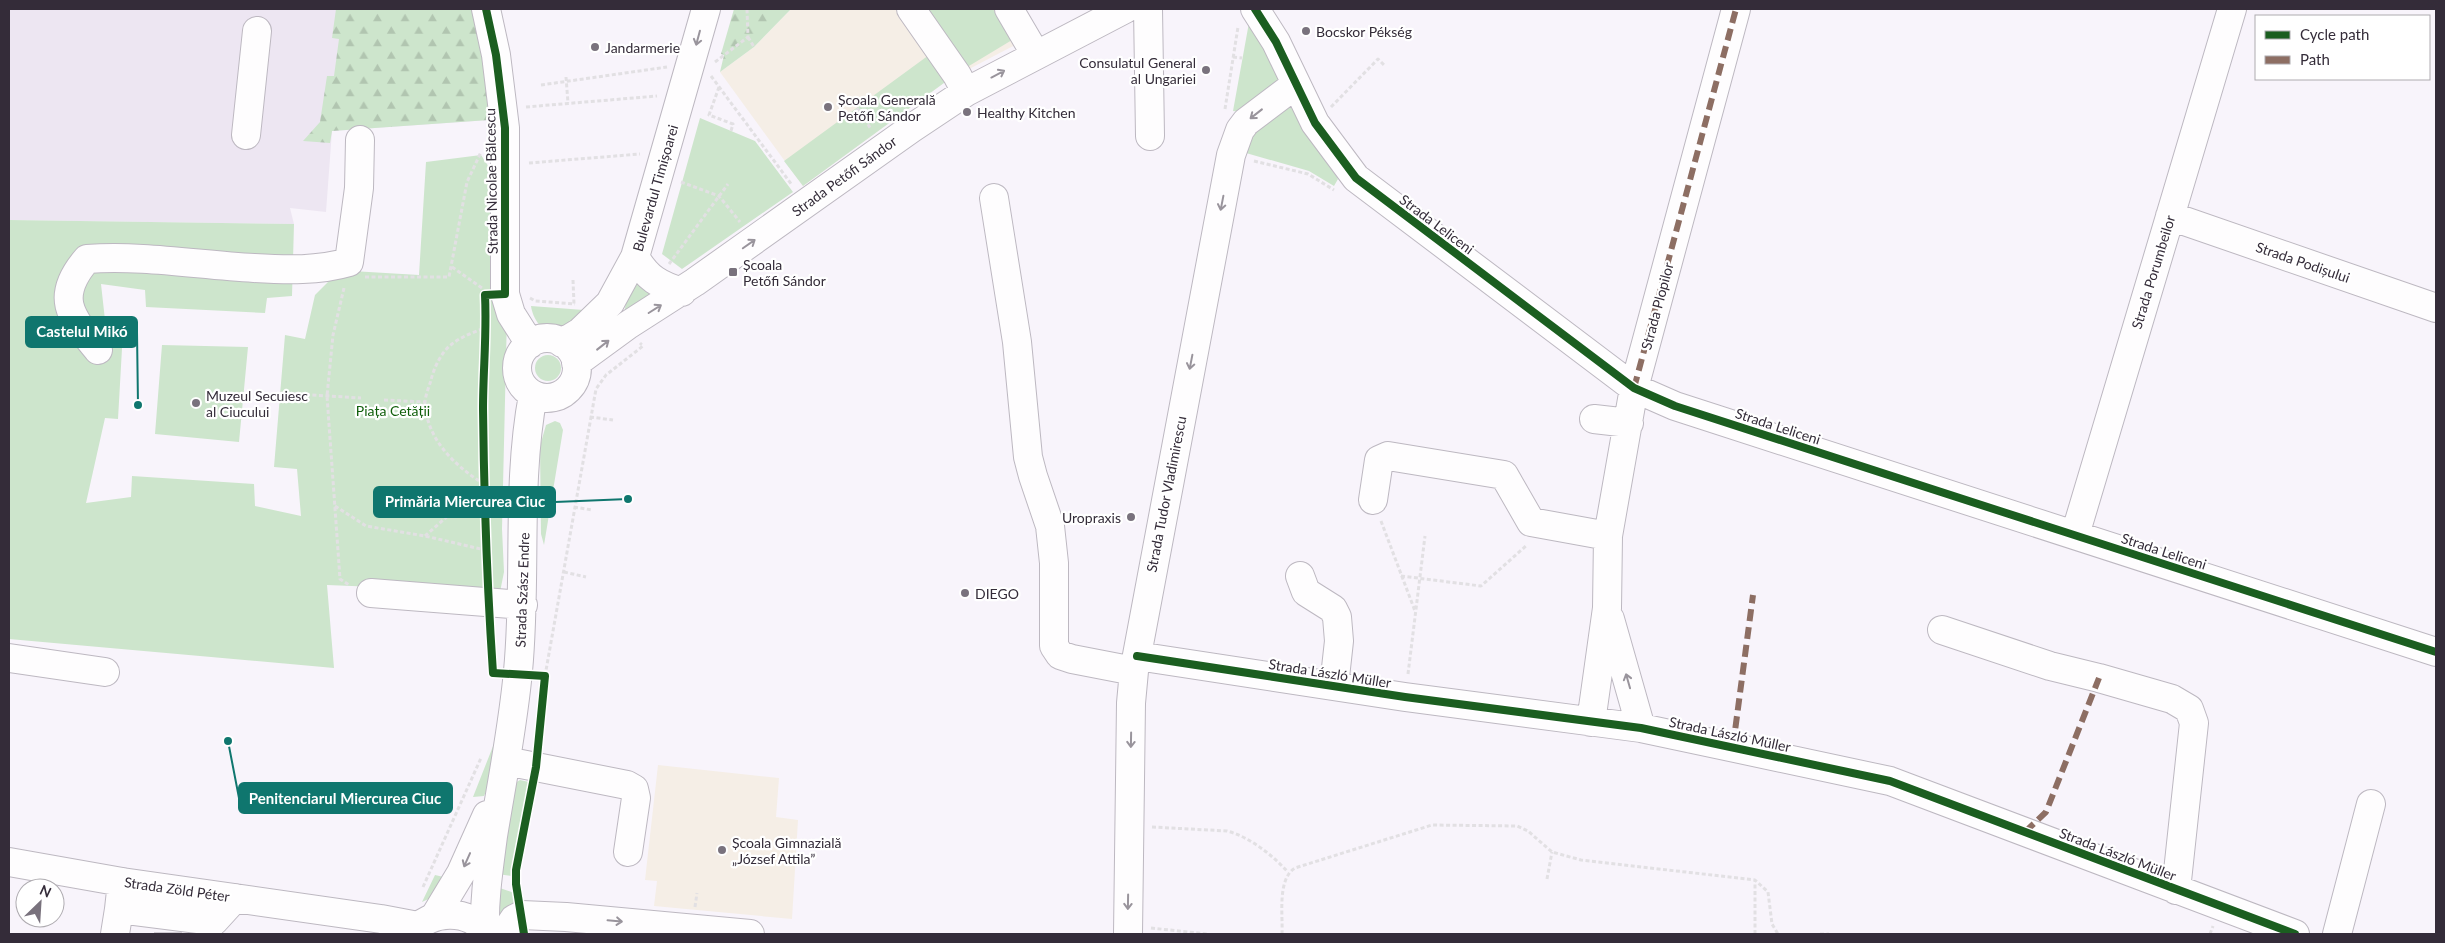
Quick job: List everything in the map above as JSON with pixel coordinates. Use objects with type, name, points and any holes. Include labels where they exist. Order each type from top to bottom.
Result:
[{"type":"street","name":"Strada Nicolae Bălcescu","points":[[486,9],[496,56],[503,110],[505,164],[495,292],[530,344]]},
{"type":"street","name":"Bulevardul Timișoarei","points":[[569,353],[580,332],[610,303],[635,257],[706,9]]},
{"type":"street","points":[[912,9],[957,75],[966,92]]},
{"type":"street","points":[[1009,9],[1036,55]]},
{"type":"street","name":"Strada Petőfi Sándor","points":[[569,353],[628,325],[682,292],[966,92],[1125,9]]},
{"type":"street","points":[[1148,9],[1150,136]]},
{"type":"street","name":"Strada Plopilor","points":[[1607,608],[1608,536],[1634,388],[1736,9]]},
{"type":"street","name":"Strada Porumbeilor","points":[[2075,535],[2232,9]]},
{"type":"street","name":"Strada Leliceni","points":[[1247,13],[1276,42],[1315,123],[1356,178],[1634,388],[1675,406],[2436,652]]},
{"type":"street","points":[[246,135],[257,31]]},
{"type":"street","name":"Strada Tudor Vladimirescu","points":[[1128,930],[1129,826],[1135,663],[1231,155],[1240,130],[1246,122],[1296,85]]},
{"type":"street","points":[[98,350],[76,323],[67,296],[76,271],[87,259],[112,257],[293,270],[328,268],[349,262],[359,188],[360,140]]},
{"type":"street","name":"Strada László Müller","points":[[994,198],[1017,342],[1028,457],[1050,526],[1054,563],[1054,646],[1060,655],[1072,659],[1135,663],[1334,686],[1405,698],[1641,728],[1890,781],[2294,934]]},
{"type":"street","name":"Strada Podișului","points":[[2170,216],[2436,308]]},
{"type":"street","points":[[635,257],[642,269],[655,282],[682,292]]},
{"type":"street","points":[[548,339],[569,353],[575,377],[565,392],[552,398],[543,398],[533,395],[522,385],[518,370],[520,356],[530,344],[548,339]]},
{"type":"street","name":"Strada Szász Endre","points":[[421,926],[461,873],[497,766],[518,674],[523,605],[525,467],[533,395]]},
{"type":"street","points":[[1594,418],[1629,423]]},
{"type":"street","points":[[1373,500],[1379,460],[1388,456],[1504,476],[1531,522],[1566,524],[1608,536]]},
{"type":"street","points":[[1300,576],[1306,592],[1333,609],[1337,617],[1339,641],[1334,686]]},
{"type":"street","points":[[370,593],[523,605]]},
{"type":"street","points":[[1591,722],[1607,608]]},
{"type":"street","points":[[1607,608],[1641,728]]},
{"type":"street","points":[[1942,630],[2050,666],[2172,699],[2188,709],[2194,723],[2176,890]]},
{"type":"street","points":[[9,658],[105,672]]},
{"type":"street","points":[[497,766],[627,785],[634,789],[636,798],[628,852]]},
{"type":"street","name":"Strada Szász Endre","points":[[492,933],[484,904],[497,766]]},
{"type":"street","points":[[2337,934],[2371,804]]},
{"type":"street","name":"Strada Zöld Péter","points":[[9,862],[122,882],[421,926],[446,914],[462,916],[477,922],[492,933]]},
{"type":"street","points":[[122,882],[117,921],[170,923],[214,921],[235,898]]},
{"type":"street","name":"Strada Zöld Péter","points":[[345,914],[378,934]]},
{"type":"street","points":[[492,933],[522,915],[566,917],[734,934]]},
{"type":"path","points":[[747,9],[748,37],[754,47]]},
{"type":"path","points":[[1224,116],[1234,57],[1247,13]]},
{"type":"path","points":[[712,64],[748,37]]},
{"type":"path","points":[[1234,57],[1242,58]]},
{"type":"path","points":[[1315,123],[1378,59],[1385,66]]},
{"type":"path","points":[[542,84],[567,79],[667,67]]},
{"type":"path","points":[[709,73],[806,204]]},
{"type":"path","points":[[567,79],[568,103]]},
{"type":"path","points":[[719,87],[709,114],[733,124],[731,131]]},
{"type":"path","points":[[503,110],[660,95]]},
{"type":"path","points":[[857,108],[874,134]]},
{"type":"path","points":[[356,277],[449,277],[468,182],[483,147]]},
{"type":"path","points":[[505,164],[643,154]]},
{"type":"path","points":[[1231,155],[1308,174],[1339,193],[1356,178]]},
{"type":"path","points":[[682,182],[719,196],[755,240]]},
{"type":"path","points":[[669,264],[728,184]]},
{"type":"path","points":[[452,267],[495,292],[530,298],[535,301],[574,304],[610,303]]},
{"type":"path","points":[[573,280],[574,304]]},
{"type":"path","points":[[340,578],[327,396],[333,335],[344,287]]},
{"type":"path","points":[[486,323],[486,337]]},
{"type":"path","points":[[484,484],[464,472],[446,454],[432,430],[425,402],[432,376],[443,355],[451,345],[486,323]]},
{"type":"path","points":[[544,685],[596,389],[606,375],[643,346],[628,325]]},
{"type":"path","points":[[280,393],[361,398]]},
{"type":"path","points":[[384,400],[425,402]]},
{"type":"path","points":[[590,417],[613,420]]},
{"type":"path","points":[[484,474],[484,494]]},
{"type":"path","points":[[425,536],[484,484]]},
{"type":"path","points":[[1373,500],[1415,613]]},
{"type":"path","points":[[335,506],[366,526],[425,536],[485,550]]},
{"type":"path","points":[[574,507],[592,510]]},
{"type":"path","points":[[1401,576],[1481,586],[1566,524]]},
{"type":"path","points":[[1405,698],[1426,536]]},
{"type":"path","points":[[485,541],[486,559]]},
{"type":"path","points":[[564,572],[586,577]]},
{"type":"path","points":[[518,674],[545,676]]},
{"type":"path","points":[[420,892],[447,828],[497,766]]},
{"type":"path","points":[[1282,934],[1284,881],[1288,872],[1295,868],[1432,825],[1517,826],[1528,831],[1552,852],[1581,860],[1755,880],[1768,892],[1772,924],[1778,934]]},
{"type":"path","points":[[1129,826],[1227,831],[1239,834],[1274,857],[1288,872]]},
{"type":"path","points":[[1547,879],[1552,852]]},
{"type":"path","points":[[1754,934],[1755,880]]},
{"type":"path","points":[[1128,930],[1207,934]]},
{"type":"path","points":[[1820,934],[1829,934]]},
{"type":"shaded area","points":[[474,9],[489,120],[332,131],[326,212],[290,208],[294,224],[9,220],[9,10]]},
{"type":"shaded area","name":"Școala Generală Petőfi Sándor","points":[[791,9],[996,9],[1017,44],[948,80],[803,186],[720,72],[754,47]]},
{"type":"shaded area","name":"Școala Gimnazială „József Attila”","points":[[658,765],[779,778],[776,817],[798,820],[792,919],[654,906],[657,881],[645,880]]},
{"type":"green space","points":[[336,9],[474,9],[486,69],[489,120],[332,131],[330,143],[303,141],[320,122],[327,76],[334,76],[339,39],[332,38]]},
{"type":"green space","points":[[734,9],[791,9],[754,47],[720,72],[724,55],[721,54]]},
{"type":"green space","points":[[926,9],[993,9],[1012,40],[964,69]]},
{"type":"green space","points":[[1250,17],[1279,73],[1279,81],[1240,112],[1233,111]]},
{"type":"green space","points":[[929,55],[948,80],[803,186],[784,161]]},
{"type":"green space","points":[[1286,106],[1296,110],[1338,179],[1334,186],[1309,171],[1246,153],[1248,145],[1256,132]]},
{"type":"green space","points":[[700,118],[755,141],[793,192],[682,269],[662,254]]},
{"type":"green space","name":"Piața Cetății","points":[[481,155],[500,184],[507,315],[502,529],[504,572],[500,592],[327,585],[334,668],[9,639],[9,220],[294,224],[292,296],[267,298],[265,313],[146,307],[145,290],[101,284],[106,329],[123,331],[118,419],[105,418],[86,503],[131,497],[132,476],[254,484],[255,506],[301,516],[297,469],[274,467],[285,335],[305,339],[315,295],[336,274],[352,271],[419,275],[426,162]]},
{"type":"green space","points":[[630,279],[657,293],[624,314]]},
{"type":"green space","points":[[531,306],[597,311],[563,332],[551,333],[541,327],[534,317]]},
{"type":"green space","points":[[162,345],[248,347],[239,442],[155,434]]},
{"type":"green space","points":[[548,355],[557,359],[561,368],[557,377],[548,381],[539,377],[535,368],[539,359]]},
{"type":"green space","points":[[555,421],[560,423],[563,430],[544,545],[541,534],[540,446],[546,425]]},
{"type":"green space","points":[[499,731],[494,773],[484,796],[473,797]]},
{"type":"green space","points":[[520,780],[529,782],[512,876],[497,874],[515,783]]},
{"type":"green space","points":[[435,875],[452,879],[435,896],[422,902]]},
{"type":"green space","points":[[494,886],[517,894],[523,903],[500,917],[496,909]]},
{"type":"marked path","points":[[1634,388],[1736,9]]},
{"type":"marked path","points":[[1733,746],[1753,595]]},
{"type":"marked path","points":[[2025,832],[2046,812],[2099,678]]},
{"type":"cycle path","points":[[486,9],[496,55],[505,128],[505,294],[485,295],[484,475],[493,673],[545,676],[536,767],[516,870],[516,884],[524,934]]},
{"type":"cycle path","points":[[1255,9],[1276,42],[1315,123],[1356,178],[1634,388],[1675,406],[2436,652]]},
{"type":"cycle path","points":[[1137,656],[1405,697],[1641,728],[1890,781],[2295,934]]},
{"type":"place","name":"Bocskor Pékség","points":[[1306,31]]},
{"type":"place","name":"Jandarmerie","points":[[595,47]]},
{"type":"place","name":"Consulatul General al Ungariei","points":[[1206,70]]},
{"type":"place","name":"Școala Generală Petőfi Sándor","points":[[828,107]]},
{"type":"place","name":"Healthy Kitchen","points":[[967,112]]},
{"type":"place","name":"Școala Petőfi Sándor","points":[[733,272]]},
{"type":"place","name":"Muzeul Secuiesc al Ciucului","points":[[196,403]]},
{"type":"place","name":"Castelul Mikó","points":[[138,405]]},
{"type":"place","name":"Primăria Miercurea Ciuc","points":[[628,499]]},
{"type":"place","name":"Uropraxis","points":[[1131,517]]},
{"type":"place","name":"DIEGO","points":[[965,593]]},
{"type":"place","name":"Penitenciarul Miercurea Ciuc","points":[[228,741]]},
{"type":"place","name":"Școala Gimnazială „József Attila”","points":[[722,850]]}]
